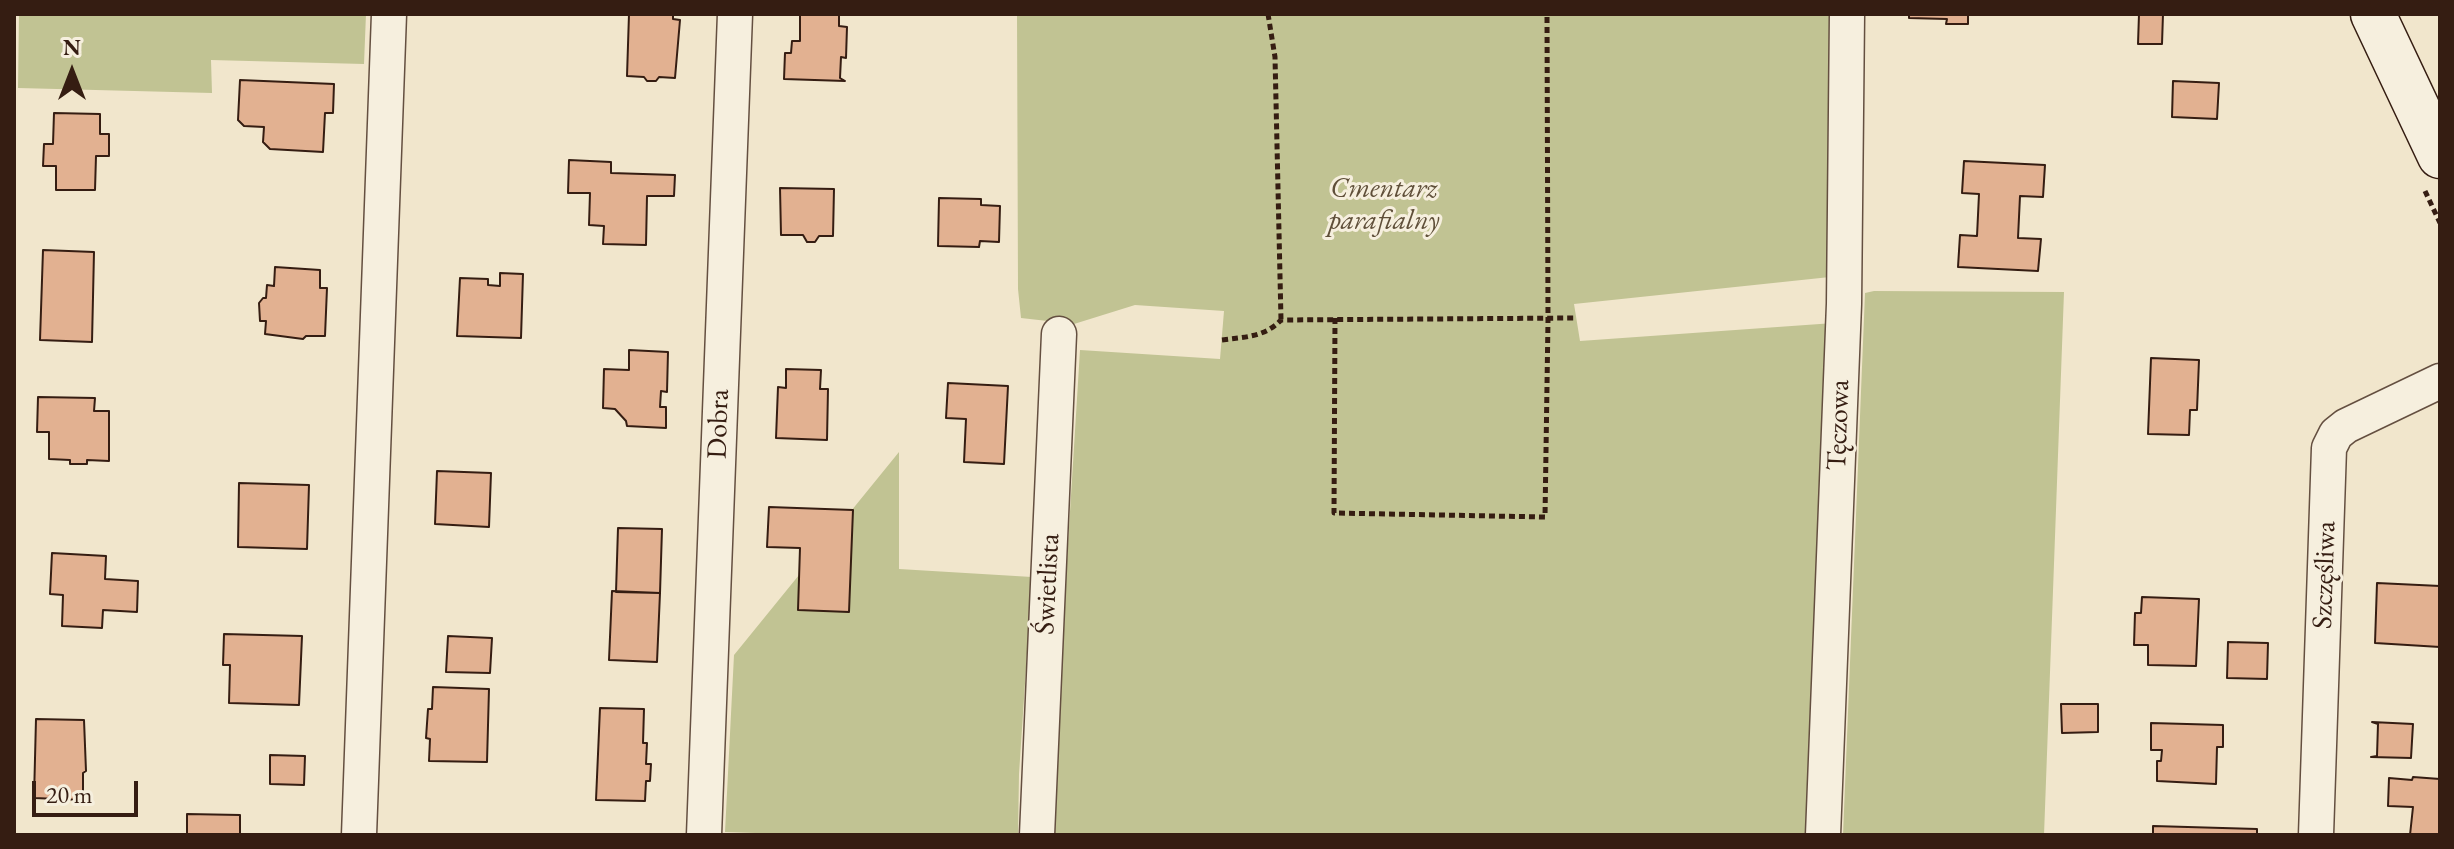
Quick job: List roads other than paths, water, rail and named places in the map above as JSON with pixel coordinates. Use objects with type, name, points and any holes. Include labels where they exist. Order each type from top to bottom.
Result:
[{"type":"street","points":[[359,835],[389,14]]},
{"type":"street","name":"Dobra","points":[[704,835],[735,14]]},
{"type":"street","name":"Tęczowa","points":[[1823,835],[1844,304],[1847,14]]},
{"type":"street","points":[[2373,14],[2440,156]]},
{"type":"street","name":"Świetlista","points":[[1037,835],[1059,334]]},
{"type":"street","name":"Szczęśliwa","points":[[2316,835],[2329,448],[2336,434],[2346,426],[2440,381]]},
{"type":"park label","name":"Cmentarz parafialny","points":[[1384,205]]}]
